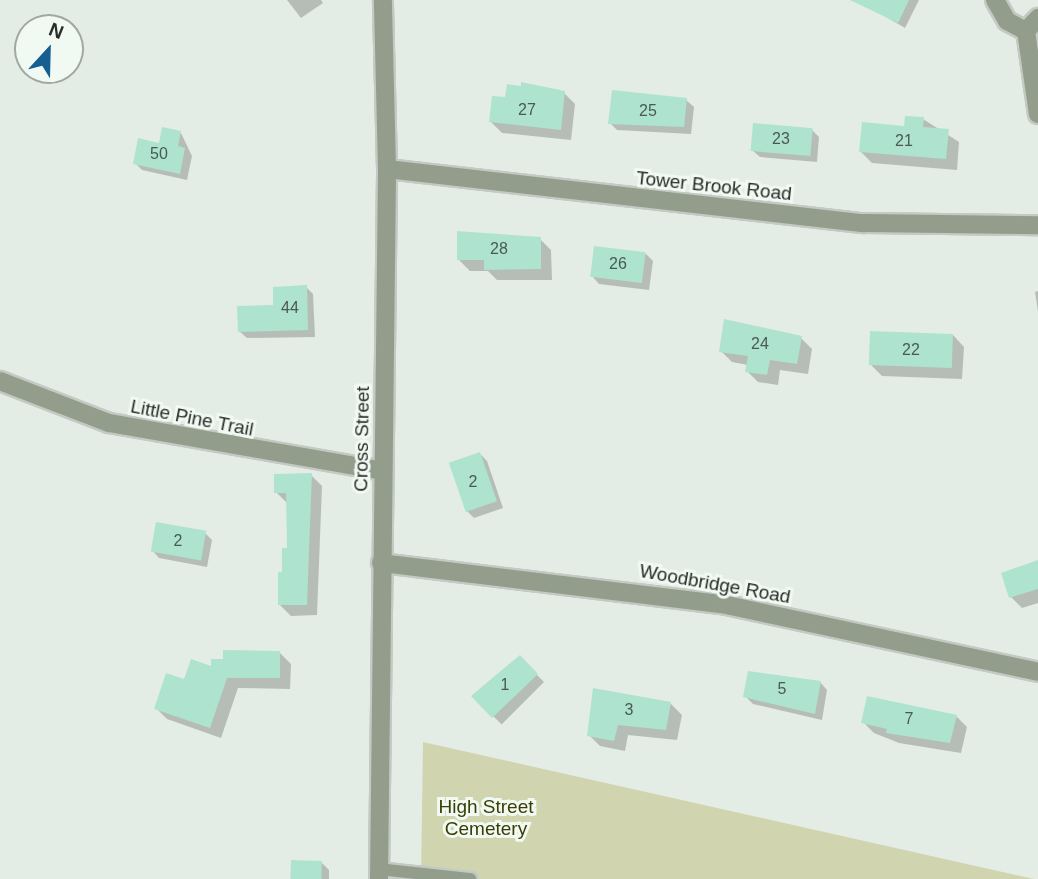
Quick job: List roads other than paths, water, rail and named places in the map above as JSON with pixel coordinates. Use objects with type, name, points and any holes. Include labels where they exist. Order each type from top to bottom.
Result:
[{"type":"street","name":"Cross Street","points":[[379,874],[387,169],[383,0]]},
{"type":"street","points":[[995,0],[1007,21],[1026,32]]},
{"type":"street","points":[[1038,18],[1026,32],[1038,114]]},
{"type":"street","name":"Tower Brook Road","points":[[387,169],[864,223],[1038,225]]},
{"type":"street","name":"Little Pine Trail","points":[[0,381],[109,423],[383,471]]},
{"type":"street","name":"Woodbridge Road","points":[[381,563],[722,604],[1038,672]]},
{"type":"lane","points":[[379,874],[470,879]]},
{"type":"park label","name":"High Street Cemetery","points":[[486,818]]}]
